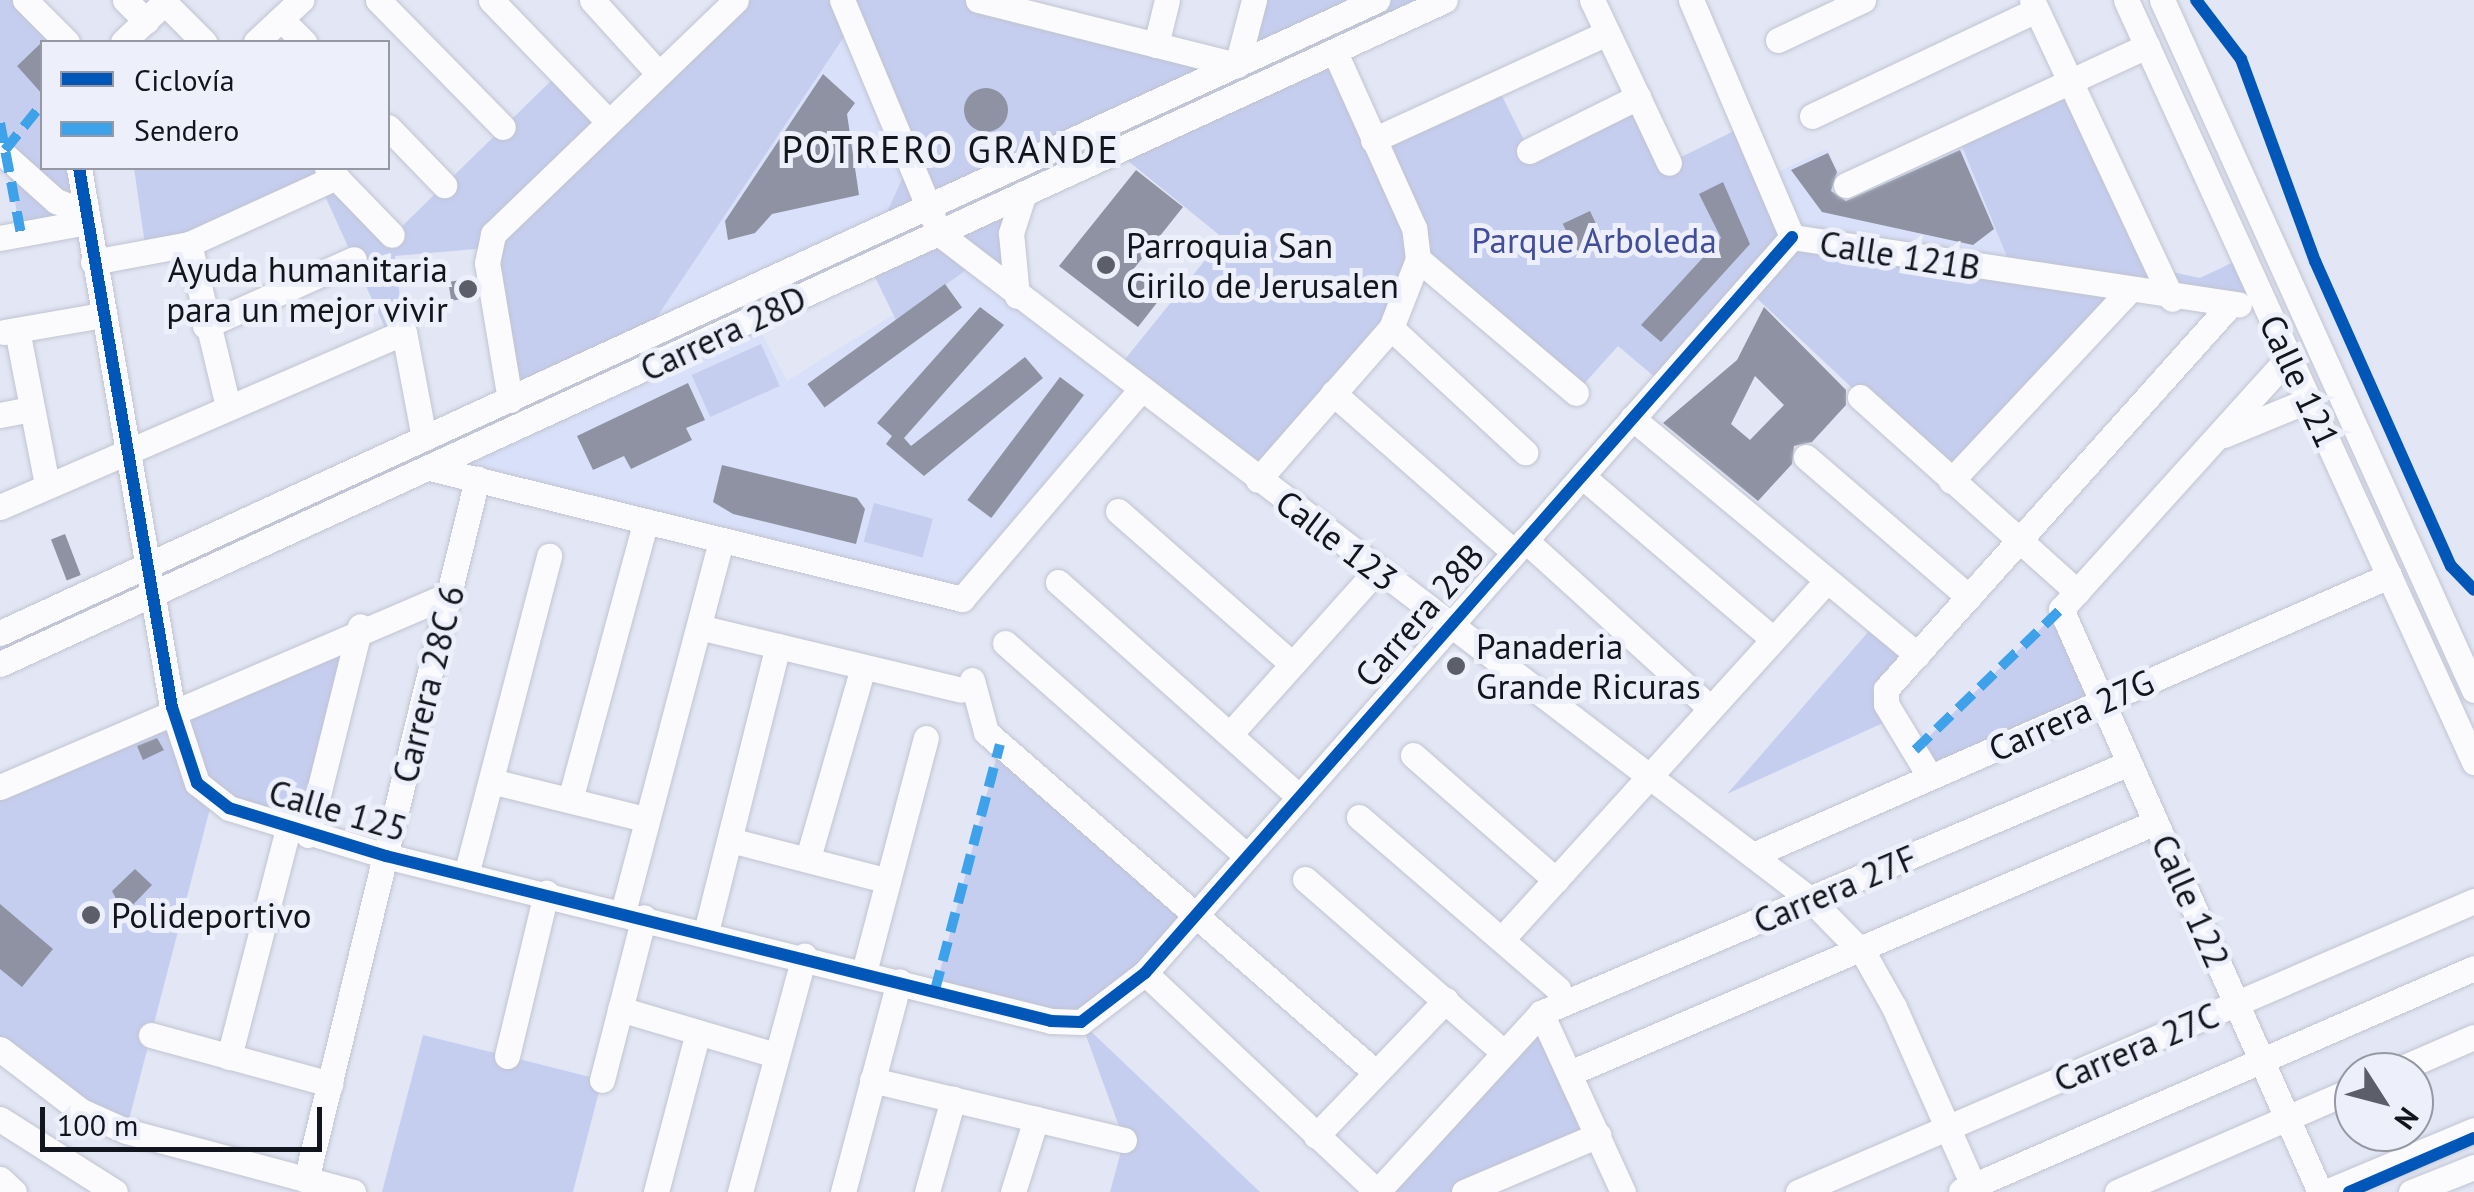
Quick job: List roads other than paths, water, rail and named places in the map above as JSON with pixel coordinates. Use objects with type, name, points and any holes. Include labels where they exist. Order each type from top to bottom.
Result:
[{"type":"street","points":[[25,0],[65,40]]},
{"type":"street","points":[[125,0],[159,8],[201,40]]},
{"type":"street","points":[[258,40],[301,0]]},
{"type":"street","points":[[378,0],[503,127]]},
{"type":"street","points":[[491,0],[608,121]]},
{"type":"street","points":[[592,0],[658,73]]},
{"type":"street","points":[[510,400],[488,248],[608,121],[736,0]]},
{"type":"street","name":"Calle 123","points":[[842,0],[940,234],[1138,394],[1378,569],[1644,780],[1754,855],[1811,900],[1864,954],[1947,1128],[1969,1190]]},
{"type":"street","points":[[1156,44],[1168,0]]},
{"type":"street","points":[[993,2],[1237,65],[1254,0]]},
{"type":"street","name":"Carrera 28D","points":[[0,633],[1377,0]]},
{"type":"street","name":"Carrera 28D","points":[[0,664],[1446,0]]},
{"type":"street","points":[[1592,0],[1669,163]]},
{"type":"street","name":"Calle 121B","points":[[1691,0],[1792,238],[2172,299],[2229,306],[2264,302]]},
{"type":"street","points":[[1778,40],[1863,0]]},
{"type":"street","name":"Calle 121","points":[[2126,0],[2474,762]]},
{"type":"street","name":"Calle 121","points":[[2162,0],[2474,690]]},
{"type":"street","points":[[1812,116],[2034,5],[2172,299]]},
{"type":"street","points":[[125,40],[159,8]]},
{"type":"street","points":[[281,19],[302,40]]},
{"type":"street","points":[[1373,140],[1608,33]]},
{"type":"street","points":[[1846,185],[2147,46]]},
{"type":"street","points":[[1258,480],[1392,328],[1418,260],[1414,228],[1334,52]]},
{"type":"street","points":[[1529,151],[1638,97]]},
{"type":"street","points":[[390,129],[444,184]]},
{"type":"street","points":[[3,150],[56,201],[85,217]]},
{"type":"street","name":"Calle 125","points":[[79,170],[172,707],[196,784],[228,808],[386,856],[1081,1022]]},
{"type":"street","points":[[93,262],[189,244],[331,172],[392,235]]},
{"type":"street","points":[[1017,296],[1010,244],[1024,193]]},
{"type":"street","points":[[0,238],[85,217]]},
{"type":"street","name":"Carrera 28B","points":[[1081,1022],[1144,974],[1792,238]]},
{"type":"street","points":[[189,244],[204,326],[228,406]]},
{"type":"street","points":[[204,326],[354,259]]},
{"type":"street","points":[[1418,260],[1576,393]]},
{"type":"street","points":[[1951,482],[2129,291]]},
{"type":"street","points":[[1930,777],[1886,704],[1886,688],[2229,306]]},
{"type":"street","points":[[47,484],[31,409],[8,332],[102,315]]},
{"type":"street","points":[[1392,328],[1525,452]]},
{"type":"street","points":[[0,507],[404,332],[424,438]]},
{"type":"street","points":[[2069,600],[2289,358]]},
{"type":"street","points":[[1334,393],[1710,708]]},
{"type":"street","points":[[430,468],[962,599],[1138,394]]},
{"type":"street","name":"Calle 122","points":[[1860,397],[2017,542],[2069,600],[2102,702],[2323,1192]]},
{"type":"street","points":[[2219,436],[2309,400]]},
{"type":"street","points":[[0,415],[31,409]]},
{"type":"street","points":[[1632,418],[1917,655]]},
{"type":"street","points":[[1806,456],[1969,597]]},
{"type":"street","points":[[1582,476],[1773,638]]},
{"type":"street","name":"Carrera 28C 6","points":[[306,1180],[477,480]]},
{"type":"street","points":[[1118,512],[1292,664]]},
{"type":"street","points":[[570,800],[646,521]]},
{"type":"street","points":[[602,1080],[620,1010],[645,820],[721,540]]},
{"type":"street","points":[[466,875],[549,556]]},
{"type":"street","points":[[1230,734],[1378,569]]},
{"type":"street","name":"Carrera 27G","points":[[1754,855],[2389,576]]},
{"type":"street","points":[[1058,582],[1300,797]]},
{"type":"street","points":[[1502,939],[1826,582]]},
{"type":"street","points":[[0,787],[360,626],[450,595]]},
{"type":"street","points":[[229,1056],[360,626]]},
{"type":"street","points":[[699,627],[864,667],[966,685],[986,732],[1199,912],[1376,1072]]},
{"type":"street","points":[[1005,643],[1248,856]]},
{"type":"street","points":[[706,932],[778,646]]},
{"type":"street","points":[[808,858],[864,667]]},
{"type":"street","points":[[864,972],[926,738]]},
{"type":"street","points":[[1413,756],[1556,880]]},
{"type":"street","name":"Carrera 27F","points":[[1541,1013],[2129,762]]},
{"type":"street","points":[[491,781],[645,820]]},
{"type":"street","points":[[1359,817],[1558,990]]},
{"type":"street","points":[[1570,1073],[1864,954],[2156,822]]},
{"type":"street","points":[[730,840],[888,881]]},
{"type":"street","points":[[1305,879],[1502,1052]]},
{"type":"street","points":[[507,1056],[546,894]]},
{"type":"street","name":"Carrera 27C","points":[[1798,1192],[2474,901]]},
{"type":"street","points":[[740,1192],[774,1055],[804,956]]},
{"type":"street","points":[[1969,1190],[2474,968]]},
{"type":"street","points":[[1144,974],[1377,1192],[1541,1013],[1623,1192]]},
{"type":"street","points":[[843,1192],[898,981]]},
{"type":"street","points":[[1316,1136],[1446,1000]]},
{"type":"street","points":[[620,1010],[774,1055]]},
{"type":"street","points":[[656,1192],[698,1032]]},
{"type":"street","points":[[151,1035],[330,1084]]},
{"type":"street","points":[[2434,1054],[2474,1037]]},
{"type":"street","points":[[0,1050],[82,1112],[126,1131],[353,1192]]},
{"type":"street","points":[[872,1080],[1124,1140]]},
{"type":"street","points":[[2117,1192],[2334,1098]]},
{"type":"street","points":[[927,1192],[953,1099]]},
{"type":"street","points":[[0,1119],[115,1192]]},
{"type":"street","points":[[1013,1192],[1036,1119]]},
{"type":"street","points":[[2323,1192],[2474,1130]]},
{"type":"street","points":[[1464,1192],[1598,1135]]},
{"type":"street","points":[[2410,1192],[2474,1166]]},
{"type":"street","points":[[0,1179],[14,1192]]},
{"type":"place","name":"Parroquia San Cirilo de Jerusalen","points":[[1106,265]]},
{"type":"place","name":"Ayuda humanitaria para un mejor vivir","points":[[468,289]]},
{"type":"place","name":"Panaderia Grande Ricuras","points":[[1456,666]]},
{"type":"place","name":"Polideportivo","points":[[91,915]]},
{"type":"district","name":"POTRERO GRANDE","points":[[951,149]]},
{"type":"park label","name":"Parque Arboleda","points":[[1594,240]]}]
